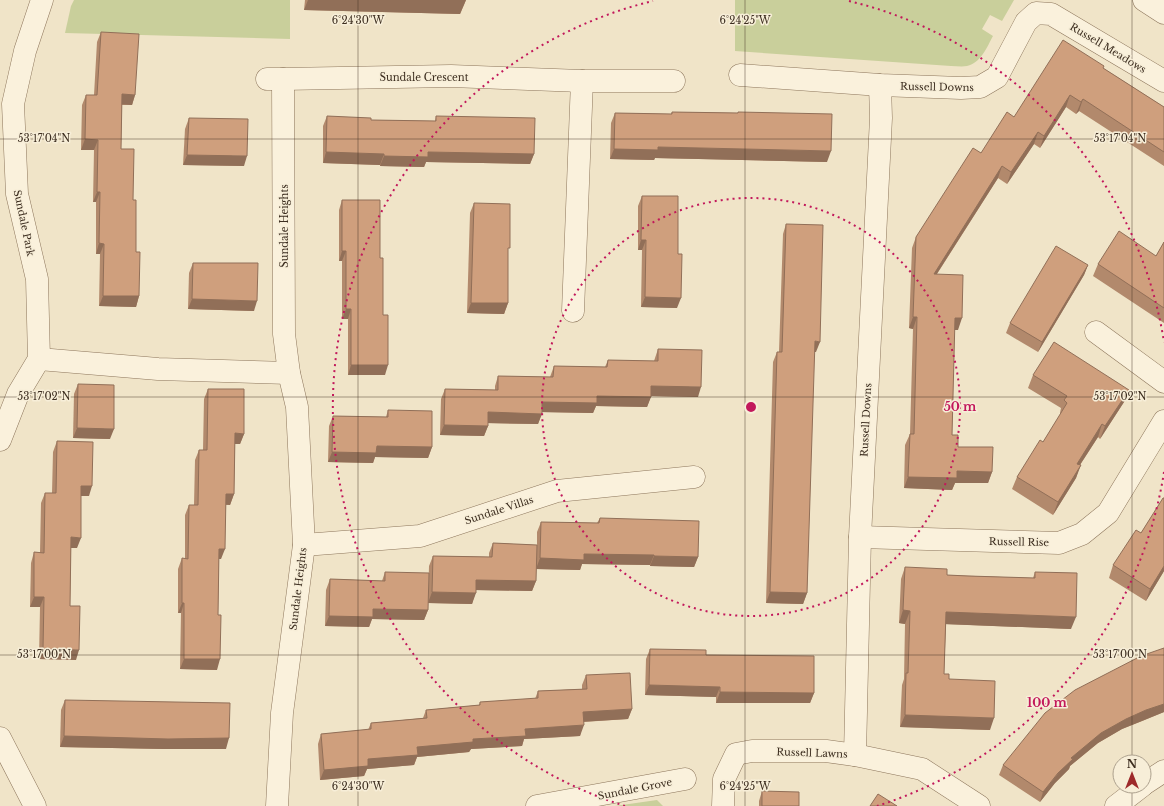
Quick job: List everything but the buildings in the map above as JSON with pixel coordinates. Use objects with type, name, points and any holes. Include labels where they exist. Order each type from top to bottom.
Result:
[{"type":"street","name":"Sundale Park","points":[[39,359],[37,279],[17,194],[13,104],[25,51],[42,0]]},
{"type":"street","points":[[1144,0],[1164,13]]},
{"type":"street","name":"Russell Downs","points":[[740,75],[880,85],[961,88],[980,87],[997,77],[1026,22],[1036,13],[1051,14]]},
{"type":"street","name":"Russell Meadows","points":[[1051,14],[1164,81]]},
{"type":"street","name":"Sundale Crescent","points":[[275,79],[451,76],[582,81],[674,81]]},
{"type":"street","name":"Sundale Heights","points":[[275,79],[284,334],[289,373],[297,407],[304,545],[282,713],[277,806]]},
{"type":"street","points":[[573,311],[582,81]]},
{"type":"street","name":"Russell Downs","points":[[855,755],[860,537],[881,118],[880,85]]},
{"type":"street","points":[[1096,332],[1164,382]]},
{"type":"street","points":[[0,440],[18,394],[39,359],[158,369],[289,373]]},
{"type":"street","name":"Russell Rise","points":[[860,537],[1024,543],[1059,543],[1065,541],[1082,534],[1108,513],[1164,421]]},
{"type":"street","name":"Sundale Villas","points":[[304,545],[420,536],[557,491],[694,477]]},
{"type":"street","points":[[0,738],[35,806]]},
{"type":"street","name":"Russell Lawns","points":[[723,806],[724,779],[736,754],[752,751],[826,751],[855,755],[922,770],[979,806]]},
{"type":"street","points":[[1152,779],[1164,771]]},
{"type":"street","name":"Sundale Grove","points":[[538,806],[685,779]]},
{"type":"street","points":[[1116,806],[1131,794]]},
{"type":"green space","points":[[74,0],[290,0],[290,39],[65,33],[71,6]]},
{"type":"green space","points":[[735,0],[1014,0],[1002,21],[990,15],[982,29],[993,36],[980,58],[972,64],[961,66],[735,51]]},
{"type":"green space","points":[[657,800],[663,806],[615,806]]}]
